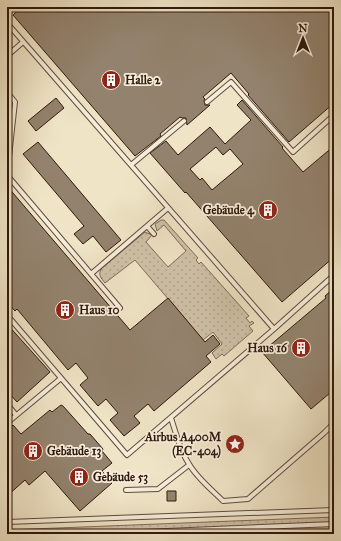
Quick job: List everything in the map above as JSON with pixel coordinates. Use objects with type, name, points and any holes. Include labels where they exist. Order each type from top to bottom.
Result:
[{"type":"lane","points":[[7,10],[11,7]]},
{"type":"lane","points":[[7,23],[274,329]]},
{"type":"lane","points":[[7,56],[23,42]]},
{"type":"lane","points":[[208,102],[231,82],[293,152],[334,115]]},
{"type":"lane","points":[[7,92],[15,102],[7,175],[120,308]]},
{"type":"lane","points":[[130,165],[184,121]]},
{"type":"lane","points":[[91,274],[168,208]]},
{"type":"lane","points":[[147,226],[154,234]]},
{"type":"lane","points":[[7,316],[127,455],[274,329],[334,275]]},
{"type":"lane","points":[[7,423],[60,379]]},
{"type":"lane","points":[[7,404],[16,415]]},
{"type":"lane","points":[[171,418],[182,452],[189,465],[204,483],[223,501],[248,499],[334,423]]},
{"type":"lane","points":[[126,490],[158,489],[189,465]]},
{"type":"lane","points":[[7,522],[334,510]]},
{"type":"lane","points":[[95,534],[334,524]]},
{"type":"lane","points":[[218,534],[221,529]]},
{"type":"shaded area","points":[[161,220],[164,220],[198,258],[196,260],[199,264],[201,262],[249,316],[246,318],[250,323],[252,321],[254,323],[249,326],[253,331],[224,356],[222,354],[216,359],[212,353],[222,344],[213,332],[203,340],[135,260],[105,283],[100,276],[101,269],[145,232],[152,235],[146,242],[168,267],[186,251],[164,225],[157,231],[155,224]]},
{"type":"shaded area","points":[[334,517],[334,534],[7,534],[7,530]]},
{"type":"building","name":"Halle 2","points":[[22,7],[334,7],[334,103],[289,142],[231,73],[203,97],[205,99],[205,105],[210,105],[187,125],[186,118],[180,117],[160,134],[161,136],[135,156],[13,15]]},
{"type":"building","points":[[56,98],[64,108],[36,131],[28,121]]},
{"type":"building","name":"Gebäude 4","points":[[242,100],[303,172],[334,146],[334,257],[282,302],[150,153],[166,141],[178,155],[210,127],[225,144],[251,120],[237,105]],"holes":[[[216,147],[223,155],[230,149],[243,164],[212,190],[202,178],[200,180],[190,169]]]},
{"type":"building","points":[[38,142],[121,240],[106,252],[93,236],[83,244],[74,234],[84,226],[23,154]]},
{"type":"building","name":"Haus 10","points":[[7,186],[130,330],[168,298],[205,342],[213,335],[220,344],[206,356],[211,362],[154,411],[148,404],[134,416],[140,423],[124,436],[110,420],[118,413],[106,399],[98,406],[80,385],[88,378],[76,363],[68,370],[17,309],[15,311],[7,302]]},
{"type":"building","name":"Haus 16","points":[[334,288],[334,398],[330,393],[311,409],[262,352],[326,298],[325,296]]},
{"type":"building","points":[[7,324],[50,372],[17,402],[7,391]]},
{"type":"building","points":[[61,405],[88,434],[90,434],[103,449],[102,451],[112,463],[102,471],[112,483],[80,511],[45,471],[29,485],[25,480],[7,496],[7,431],[13,425],[21,434],[50,410],[52,412]]},
{"type":"building","points":[[167,491],[176,491],[176,501],[167,501]]},
{"type":"place","name":"Halle 2","points":[[111,80]]},
{"type":"place","name":"Gebäude 4","points":[[268,210]]},
{"type":"place","name":"Haus 10","points":[[65,310]]},
{"type":"place","name":"Haus 16","points":[[301,348]]},
{"type":"place","name":"Airbus A400M (EC-404)","points":[[235,444]]},
{"type":"place","name":"Gebäude 13","points":[[33,451]]},
{"type":"place","name":"Gebäude 53","points":[[79,477]]}]
